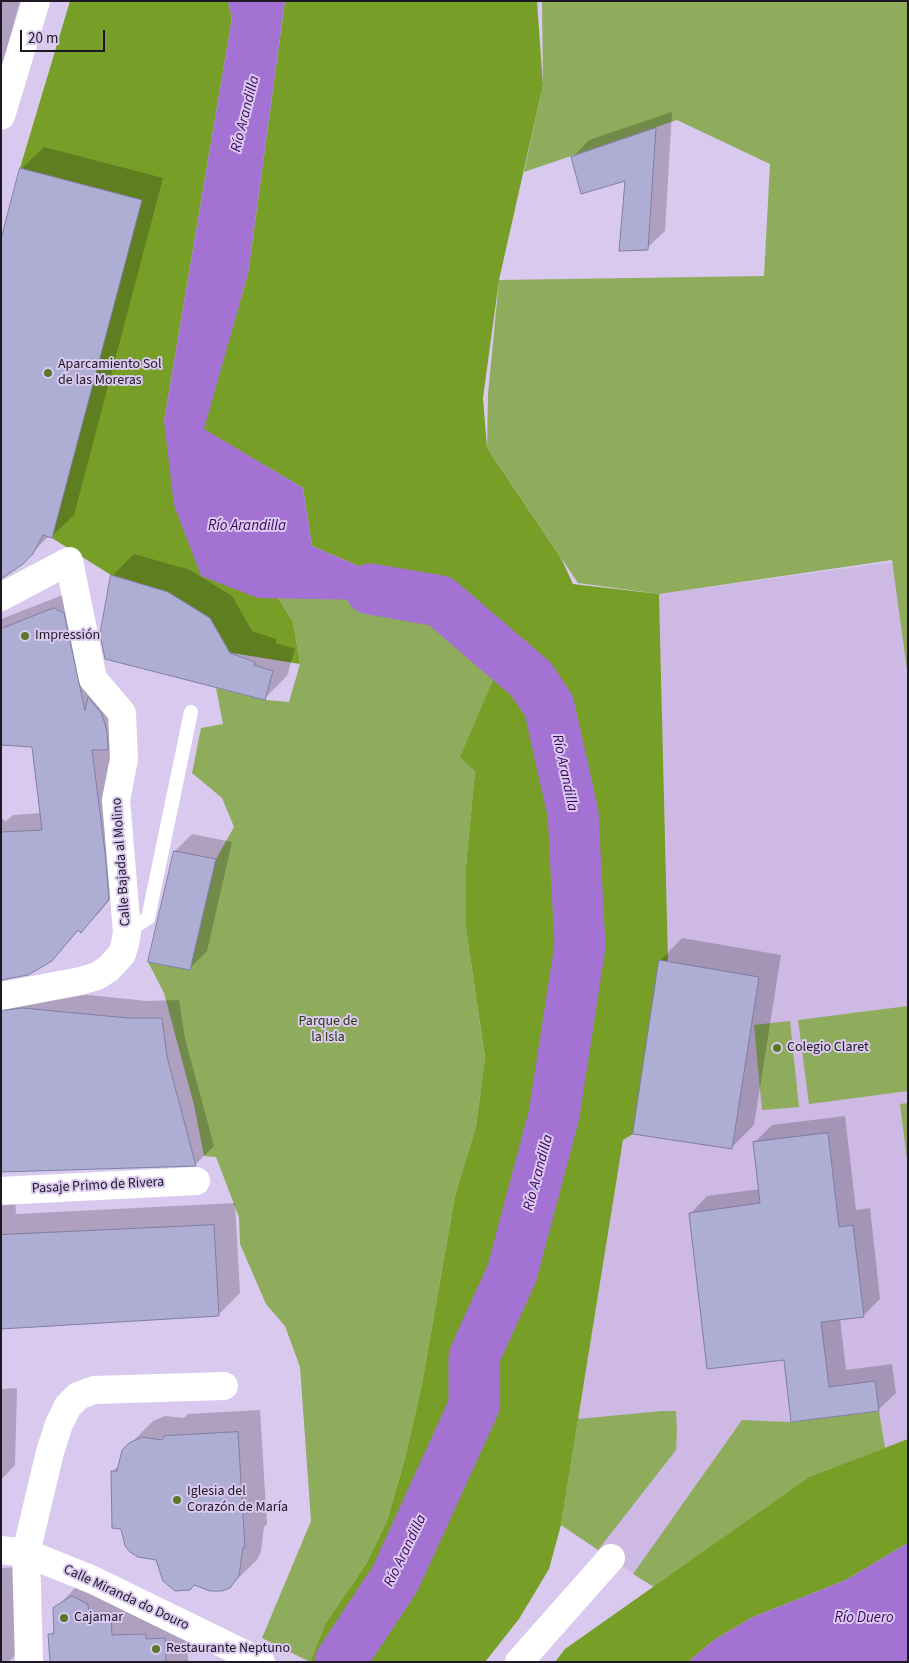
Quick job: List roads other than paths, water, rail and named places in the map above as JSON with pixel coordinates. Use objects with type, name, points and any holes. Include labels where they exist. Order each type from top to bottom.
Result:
[{"type":"street","points":[[1,116],[36,1]]},
{"type":"street","name":"Calle Bajada al Molino","points":[[1,597],[69,561],[93,679],[122,713],[124,758],[116,800],[127,932],[122,954],[108,969],[97,976],[81,981],[1,996]]},
{"type":"street","name":"Pasaje Primo de Rivera","points":[[1,1191],[196,1181]]},
{"type":"street","points":[[29,1662],[14,1552],[50,1452],[58,1424],[68,1406],[78,1396],[94,1390],[224,1386]]},
{"type":"street","name":"Calle Miranda do Douro","points":[[14,1552],[93,1580],[257,1660]]},
{"type":"street","points":[[519,1662],[611,1558]]},
{"type":"lane","points":[[127,932],[148,918],[192,712]]},
{"type":"water","name":"Río Arandilla","points":[[228,1],[285,1],[248,274],[204,429],[303,488],[312,546],[440,601],[463,623],[366,600],[258,598],[201,576],[174,505],[164,421],[232,18]]},
{"type":"water","name":"Río Duero","points":[[908,1543],[908,1662],[688,1662],[714,1640],[753,1617],[846,1580]]},
{"type":"waterway","name":"Río Arandilla","points":[[340,1662],[395,1579],[474,1406],[474,1357],[512,1273],[554,1115],[580,946],[573,813],[549,706],[531,679],[440,601],[370,589]]},
{"type":"place","name":"Aparcamiento Sol de las Moreras","points":[[48,373]]},
{"type":"place","name":"Impressión","points":[[25,636]]},
{"type":"place","name":"Colegio Claret","points":[[777,1048]]},
{"type":"place","name":"Iglesia del Corazón de María","points":[[177,1500]]},
{"type":"place","name":"Cajamar","points":[[64,1618]]},
{"type":"place","name":"Restaurante Neptuno","points":[[156,1649]]},
{"type":"park label","name":"Parque de la Isla","points":[[328,1030]]}]
